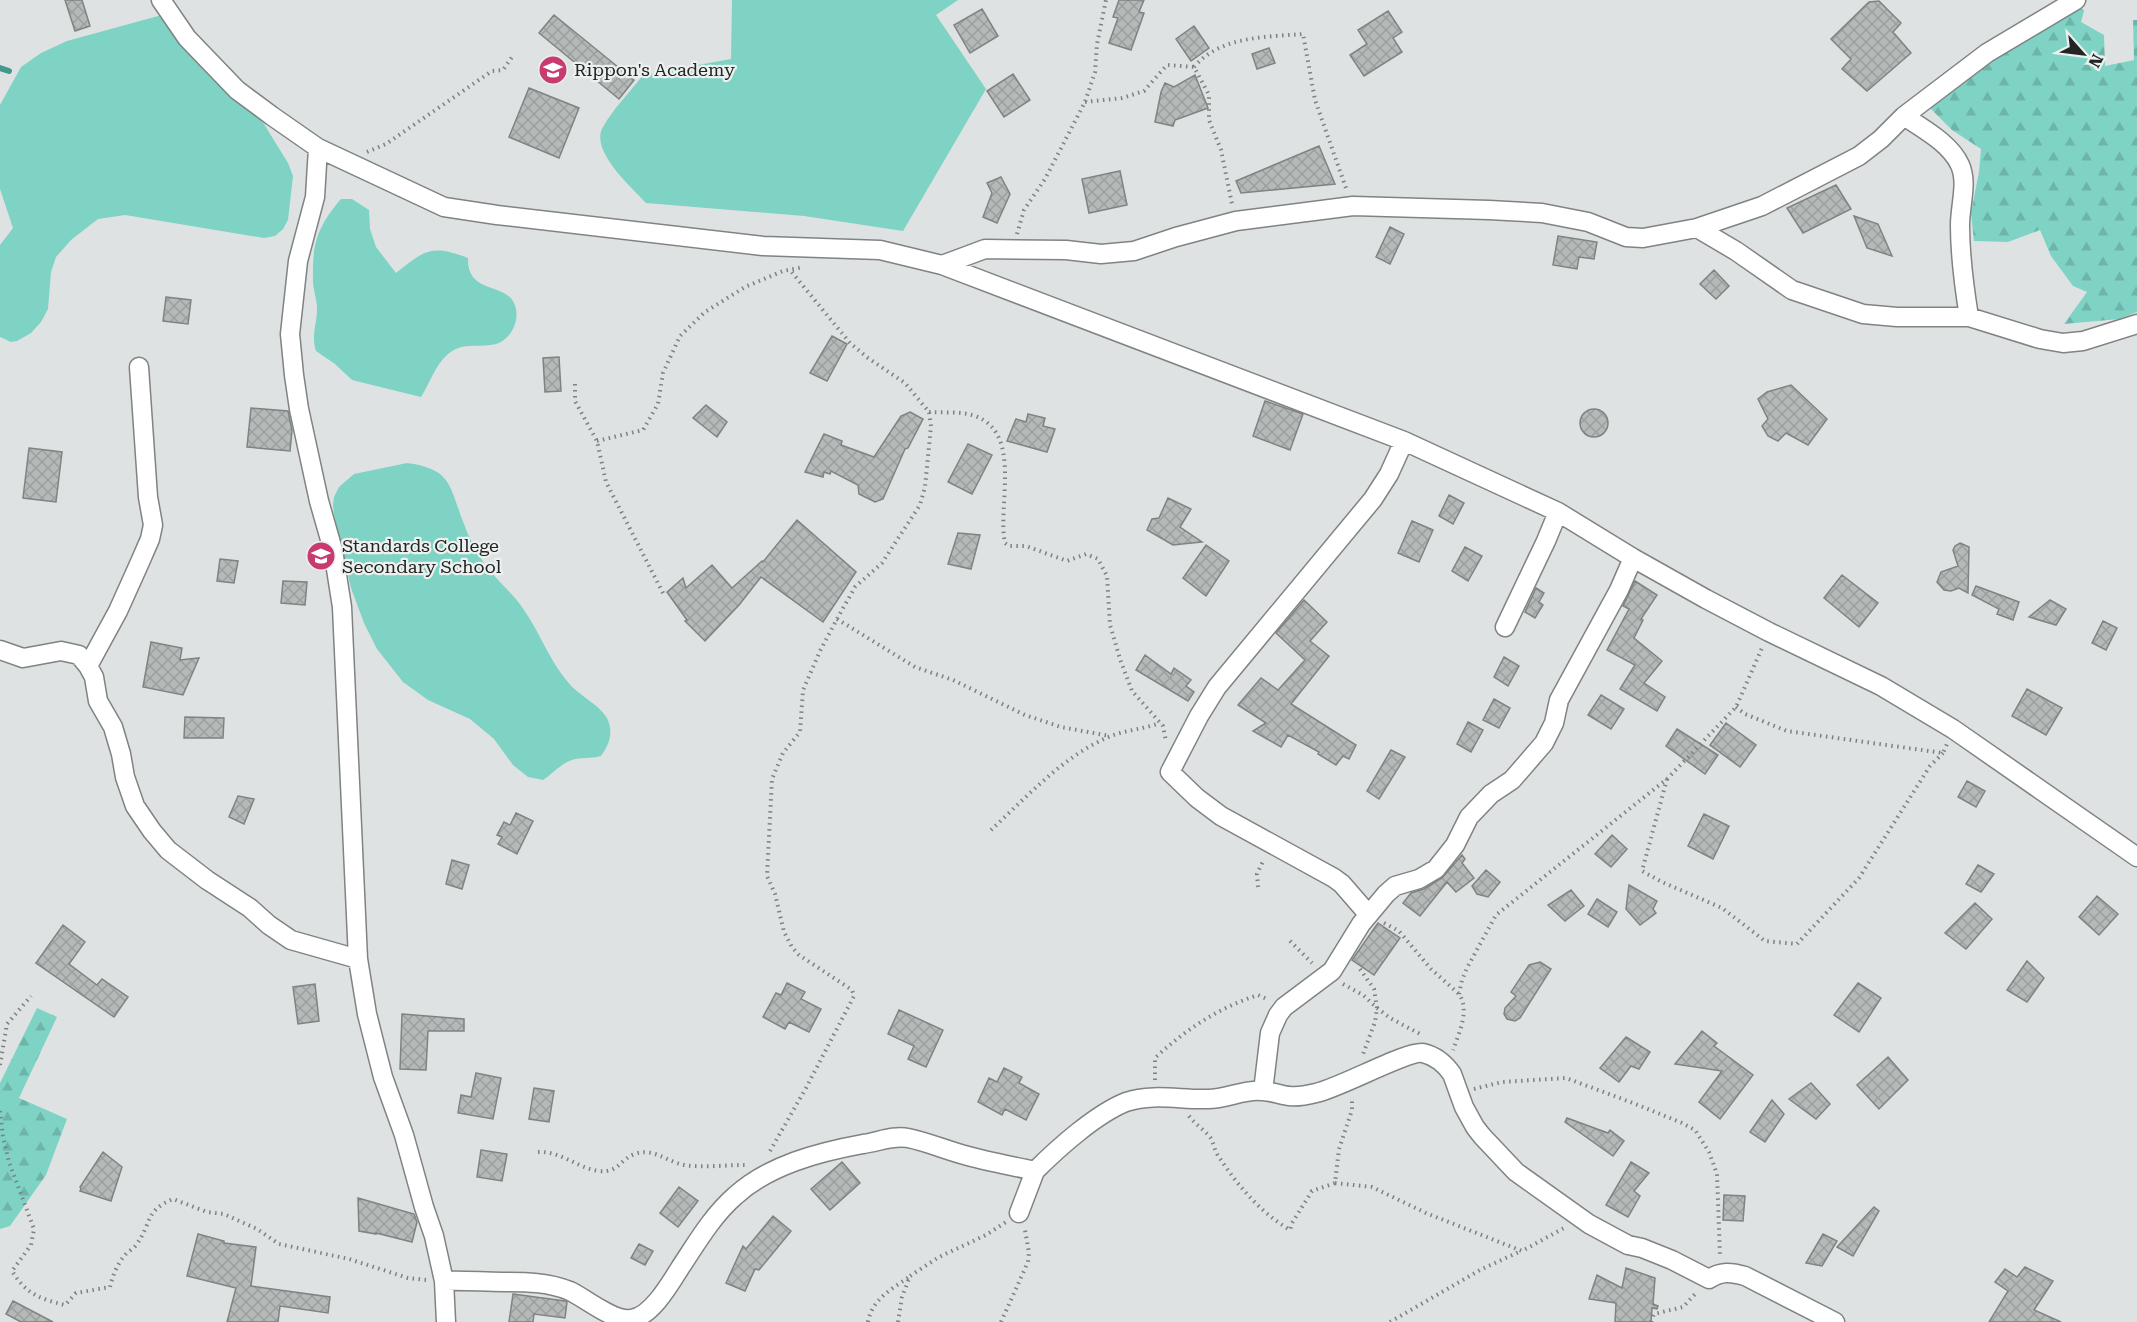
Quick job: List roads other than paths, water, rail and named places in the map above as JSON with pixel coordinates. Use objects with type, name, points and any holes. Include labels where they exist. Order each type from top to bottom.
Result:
[{"type":"street","points":[[161,0],[187,38],[237,90],[318,148],[444,207],[763,246],[880,250],[942,265],[1404,441],[1557,513],[1633,558],[1769,632],[1881,686],[1953,729],[2137,856]]},
{"type":"street","points":[[942,265],[985,249],[1066,250],[1101,254],[1134,251],[1236,221],[1353,206],[1542,213],[1588,222],[1626,237],[1643,238],[1697,228],[1762,206],[1859,156],[1881,139],[1904,116],[1987,53],[2076,0]]},
{"type":"street","points":[[1904,116],[1943,144],[1961,166],[1963,180],[1960,222],[1961,268],[1969,317]]},
{"type":"street","points":[[318,148],[315,197],[298,261],[290,334],[299,409],[319,501],[333,550],[342,607],[358,959],[367,1014],[383,1077],[404,1135],[434,1236],[444,1281],[446,1322]]},
{"type":"street","points":[[1697,228],[1736,251],[1792,290],[1863,314],[1969,317],[2063,344],[2083,341],[2137,324]]},
{"type":"street","points":[[88,666],[118,611],[152,532],[139,366]]},
{"type":"street","points":[[1368,914],[1334,878],[1273,846],[1209,808],[1170,772],[1217,687],[1373,499],[1389,474],[1404,441]]},
{"type":"street","points":[[1505,627],[1557,513]]},
{"type":"street","points":[[1263,1091],[1270,1033],[1284,1007],[1336,966],[1368,914],[1395,886],[1419,879],[1436,869],[1455,845],[1469,817],[1491,794],[1512,780],[1544,743],[1554,723],[1559,700],[1633,558]]},
{"type":"street","points":[[0,650],[23,658],[61,651],[79,655],[94,677],[98,701],[113,727],[122,754],[125,777],[135,806],[168,850],[291,940],[358,959]]},
{"type":"street","points":[[1019,1213],[1035,1171],[1067,1140],[1115,1107],[1155,1096],[1210,1100],[1241,1092],[1263,1091],[1290,1096],[1317,1093],[1352,1081],[1411,1054],[1422,1053],[1443,1062],[1448,1068],[1464,1107],[1475,1126],[1505,1162],[1572,1212],[1628,1245],[1642,1248],[1715,1276],[1734,1273],[1745,1276],[1835,1322]]},
{"type":"street","points":[[444,1281],[530,1282],[550,1285],[567,1290],[621,1318],[631,1319],[643,1314],[655,1303],[710,1225],[733,1197],[760,1172],[832,1149],[887,1138],[906,1137],[969,1157],[1035,1171]]},
{"type":"waterway","points":[[0,68],[9,71]]},
{"type":"place","name":"Rippon's Academy","points":[[553,70]]},
{"type":"place","name":"Standards College Secondary School","points":[[321,556]]}]
